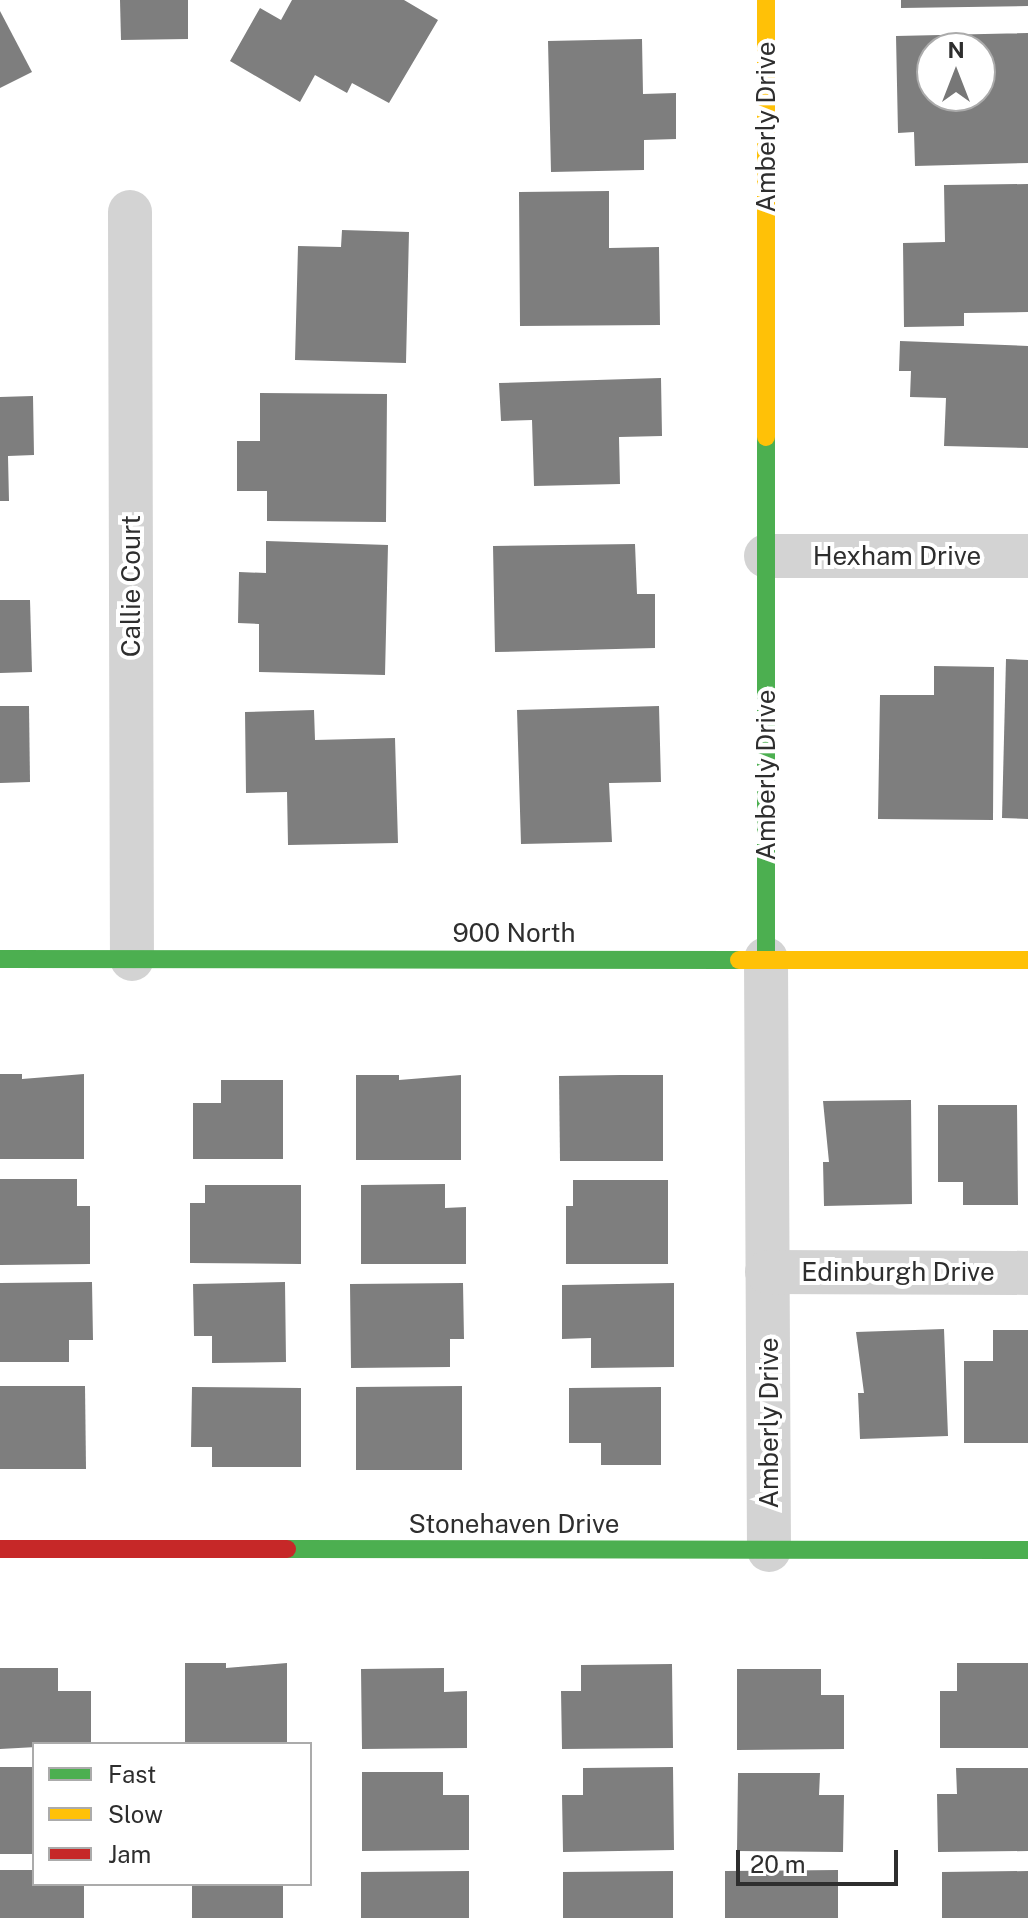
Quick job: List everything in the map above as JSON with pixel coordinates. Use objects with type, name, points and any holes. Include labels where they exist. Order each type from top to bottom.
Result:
[{"type":"street","name":"Amberly Drive","points":[[766,0],[769,1550]]},
{"type":"street","name":"Callie Court","points":[[130,212],[132,959]]},
{"type":"street","name":"Hexham Drive","points":[[766,556],[1028,556]]},
{"type":"street","name":"900 North","points":[[0,959],[1028,960]]},
{"type":"street","name":"Edinburgh Drive","points":[[767,1272],[1028,1273]]},
{"type":"street","name":"Stonehaven Drive","points":[[0,1549],[1028,1550]]},
{"type":"building","points":[[120,0],[188,0],[188,39],[121,40]]},
{"type":"building","points":[[292,0],[404,0],[438,20],[389,103],[352,83],[347,93],[315,75],[300,102],[230,61],[260,8],[281,20]]},
{"type":"building","points":[[901,0],[1028,0],[1028,6],[901,8]]},
{"type":"building","points":[[0,11],[32,72],[0,88]]},
{"type":"building","points":[[1028,33],[1028,163],[915,166],[914,132],[898,133],[896,36],[916,36],[916,112],[996,112],[996,34]]},
{"type":"building","points":[[642,39],[643,94],[676,93],[676,139],[644,140],[644,170],[551,172],[548,41]]},
{"type":"building","points":[[1028,184],[1028,312],[964,313],[964,326],[904,327],[903,243],[945,242],[944,185]]},
{"type":"building","points":[[609,191],[609,248],[659,247],[660,325],[520,326],[519,192]]},
{"type":"building","points":[[342,230],[409,232],[406,363],[295,360],[298,246],[341,247]]},
{"type":"building","points":[[900,341],[1028,346],[1028,448],[944,446],[946,398],[910,397],[911,371],[899,371]]},
{"type":"building","points":[[661,378],[662,436],[619,437],[620,484],[534,486],[532,420],[501,421],[499,383]]},
{"type":"building","points":[[260,393],[387,394],[386,522],[267,521],[267,491],[237,491],[237,441],[260,441]]},
{"type":"building","points":[[33,396],[34,455],[8,456],[9,501],[0,501],[0,397]]},
{"type":"building","points":[[266,541],[388,545],[385,675],[259,672],[259,624],[238,623],[239,572],[266,573]]},
{"type":"building","points":[[635,544],[637,594],[655,594],[655,648],[495,652],[493,546]]},
{"type":"building","points":[[0,600],[30,600],[32,672],[0,673]]},
{"type":"building","points":[[1006,659],[1028,660],[1028,819],[1002,818]]},
{"type":"building","points":[[934,666],[994,667],[993,820],[878,819],[880,695],[934,695]]},
{"type":"building","points":[[0,706],[29,706],[30,782],[0,783]]},
{"type":"building","points":[[659,706],[661,782],[609,783],[612,842],[521,844],[517,710]]},
{"type":"building","points":[[314,710],[315,740],[395,738],[398,843],[288,845],[287,792],[246,793],[245,712]]},
{"type":"building","points":[[0,1074],[22,1074],[22,1079],[84,1074],[84,1159],[0,1159]]},
{"type":"building","points":[[356,1075],[399,1075],[399,1080],[461,1075],[461,1160],[356,1160]]},
{"type":"building","points":[[663,1075],[663,1161],[560,1161],[559,1076]]},
{"type":"building","points":[[221,1080],[283,1080],[283,1159],[193,1159],[193,1103],[221,1103]]},
{"type":"building","points":[[911,1100],[912,1204],[824,1206],[823,1162],[829,1162],[823,1101]]},
{"type":"building","points":[[938,1105],[1017,1105],[1018,1205],[963,1205],[963,1182],[938,1182]]},
{"type":"building","points":[[0,1179],[77,1179],[77,1206],[90,1206],[90,1264],[0,1265]]},
{"type":"building","points":[[573,1180],[668,1180],[668,1264],[566,1264],[566,1206],[573,1206]]},
{"type":"building","points":[[445,1184],[445,1208],[466,1207],[466,1264],[361,1264],[361,1185]]},
{"type":"building","points":[[205,1185],[301,1185],[301,1264],[190,1263],[190,1203],[205,1203]]},
{"type":"building","points":[[92,1282],[93,1340],[69,1340],[69,1362],[0,1362],[0,1283]]},
{"type":"building","points":[[285,1282],[286,1362],[212,1363],[212,1336],[194,1336],[193,1284]]},
{"type":"building","points":[[463,1283],[464,1339],[450,1339],[450,1367],[351,1368],[350,1284]]},
{"type":"building","points":[[674,1283],[674,1367],[591,1368],[591,1338],[562,1339],[562,1285]]},
{"type":"building","points":[[944,1329],[948,1436],[860,1439],[858,1393],[864,1393],[856,1332]]},
{"type":"building","points":[[993,1330],[1028,1330],[1028,1443],[964,1443],[964,1361],[993,1361]]},
{"type":"building","points":[[0,1386],[85,1386],[86,1469],[0,1469]]},
{"type":"building","points":[[462,1386],[462,1470],[356,1470],[356,1387]]},
{"type":"building","points":[[192,1387],[301,1388],[301,1467],[212,1467],[212,1447],[191,1447]]},
{"type":"building","points":[[661,1387],[661,1465],[601,1465],[601,1443],[569,1443],[569,1388]]},
{"type":"building","points":[[185,1663],[226,1663],[226,1668],[287,1663],[287,1742],[185,1742]]},
{"type":"building","points":[[957,1663],[1028,1663],[1028,1748],[940,1748],[940,1691],[957,1691]]},
{"type":"building","points":[[672,1664],[673,1748],[562,1749],[561,1691],[581,1691],[581,1665]]},
{"type":"building","points":[[0,1668],[58,1668],[58,1691],[91,1691],[91,1742],[32,1742],[32,1747],[0,1749]]},
{"type":"building","points":[[444,1668],[444,1692],[467,1691],[467,1748],[362,1749],[361,1669]]},
{"type":"building","points":[[737,1669],[821,1669],[821,1695],[844,1695],[844,1749],[737,1750]]},
{"type":"building","points":[[0,1767],[32,1767],[32,1854],[0,1854]]},
{"type":"building","points":[[673,1767],[674,1850],[563,1852],[562,1795],[583,1795],[583,1768]]},
{"type":"building","points":[[956,1768],[1028,1768],[1028,1851],[938,1852],[937,1794],[957,1794]]},
{"type":"building","points":[[362,1772],[443,1772],[443,1795],[469,1795],[469,1850],[362,1851]]},
{"type":"building","points":[[738,1773],[820,1773],[819,1795],[844,1795],[843,1852],[737,1851]]},
{"type":"building","points":[[0,1870],[32,1870],[32,1886],[84,1886],[84,1918],[0,1918]]},
{"type":"building","points":[[838,1870],[838,1918],[725,1918],[725,1871]]},
{"type":"building","points":[[469,1871],[469,1918],[361,1918],[361,1872]]},
{"type":"building","points":[[673,1871],[673,1918],[563,1918],[563,1872]]},
{"type":"building","points":[[1028,1871],[1028,1918],[942,1918],[942,1872]]},
{"type":"building","points":[[192,1886],[283,1886],[283,1918],[192,1918]]},
{"type":"traffic: fast","points":[[766,437],[766,959]]},
{"type":"traffic: fast","points":[[0,959],[739,960]]},
{"type":"traffic: fast","points":[[287,1549],[1028,1550]]},
{"type":"traffic: slow","points":[[766,0],[766,437]]},
{"type":"traffic: slow","points":[[739,960],[1028,960]]},
{"type":"traffic: jam","points":[[0,1549],[287,1549]]}]
